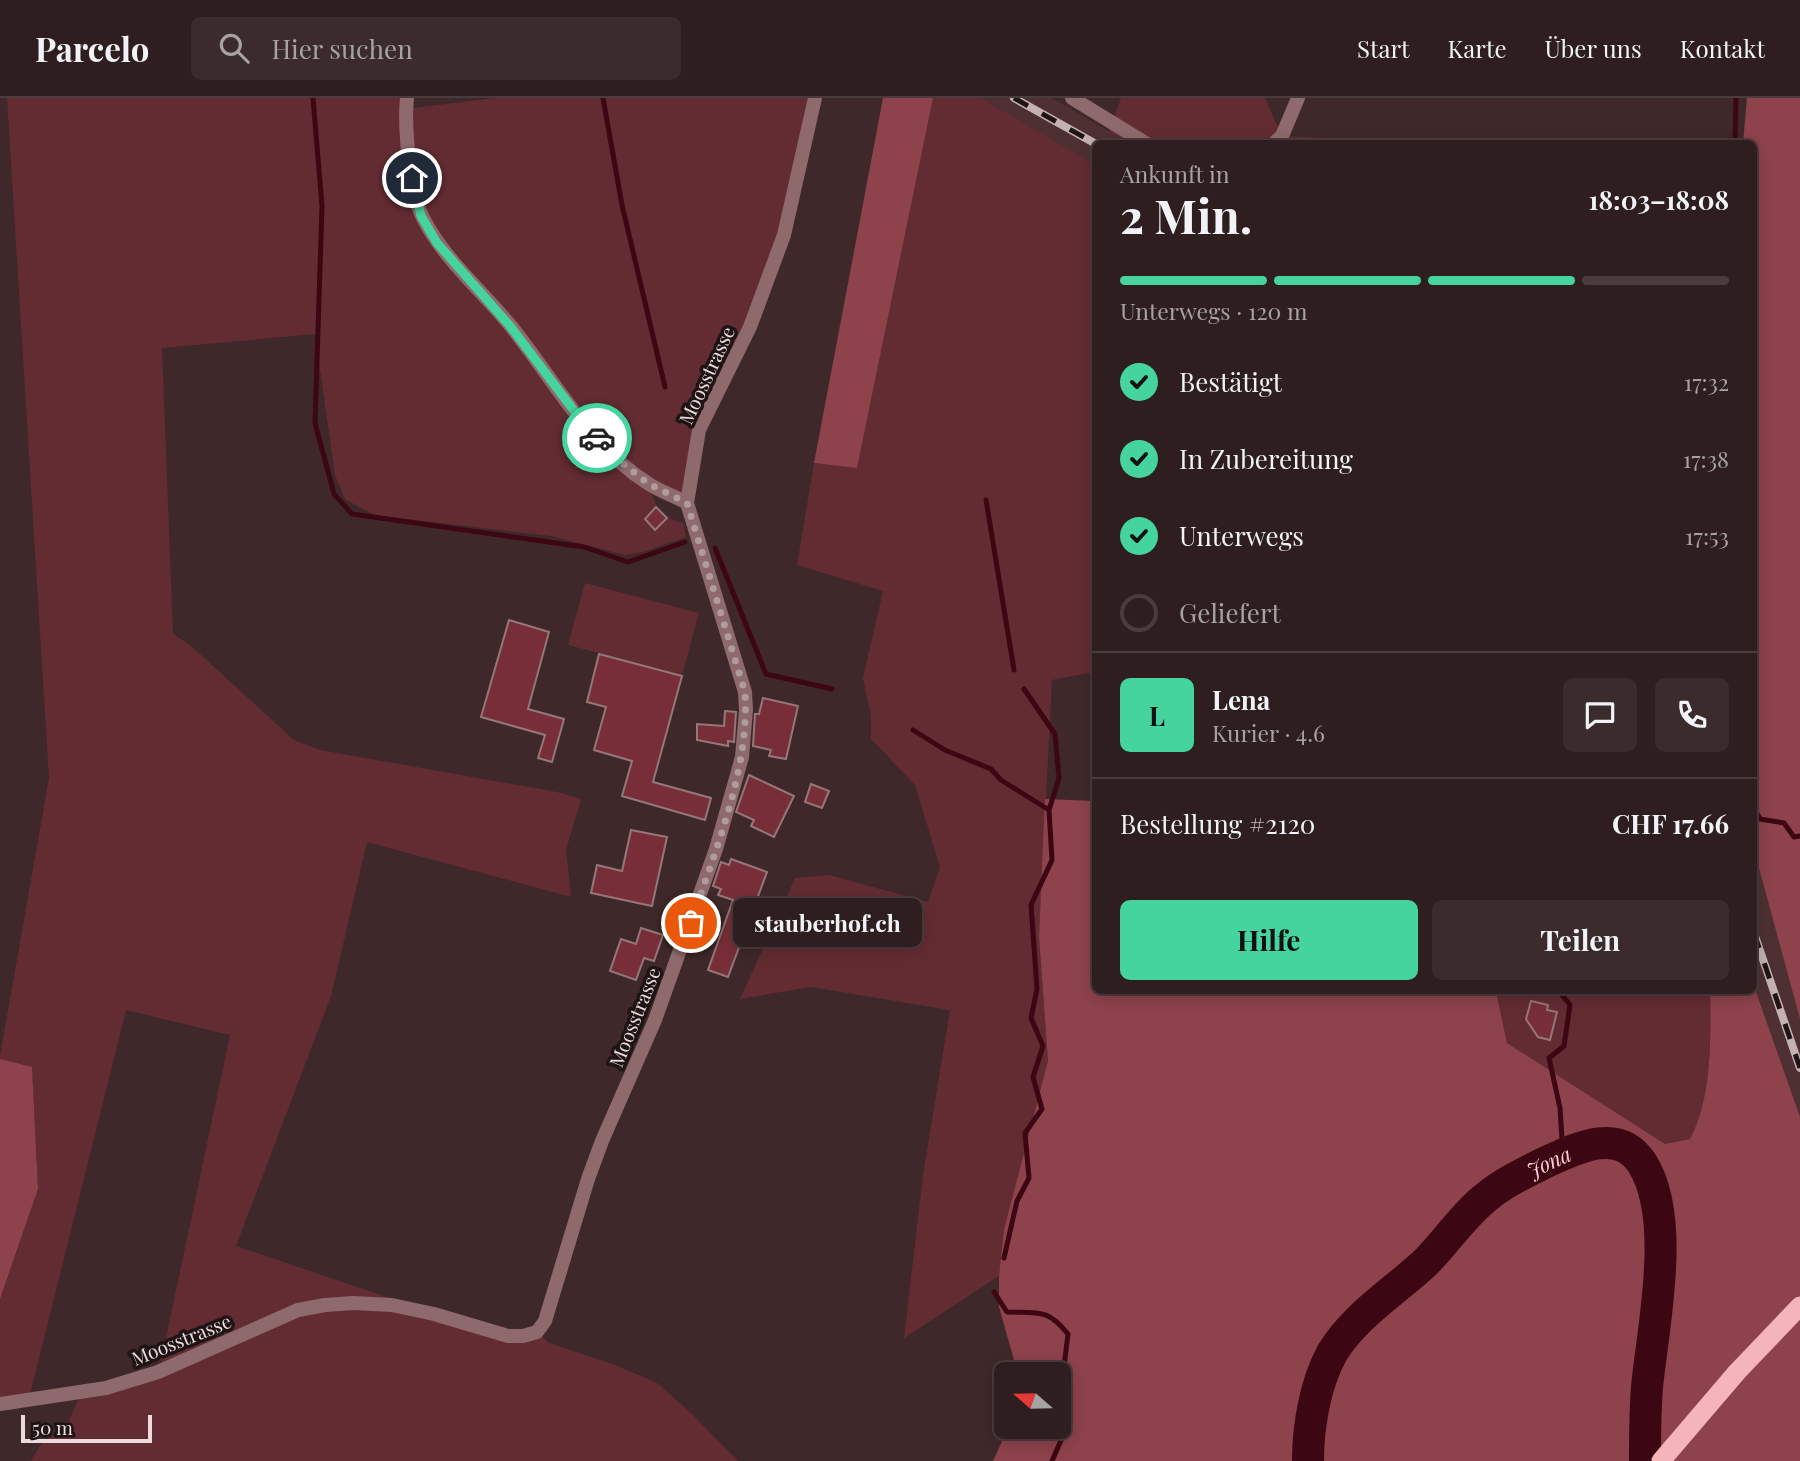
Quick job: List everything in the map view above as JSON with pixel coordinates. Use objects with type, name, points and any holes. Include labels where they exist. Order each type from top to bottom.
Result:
[{"type":"highway","points":[[1661,1461],[1709,1404],[1800,1306]]},
{"type":"street","points":[[407,98],[412,178],[421,216],[437,243],[510,326],[578,416],[616,458],[649,484],[687,503]]},
{"type":"street","name":"Moosstrasse","points":[[0,1404],[106,1388],[159,1372],[298,1310],[325,1305],[392,1305],[435,1314],[508,1336],[537,1332],[545,1321],[588,1179],[674,973],[716,849],[742,757],[745,692],[687,503],[699,430],[750,327],[784,235],[815,98]]},
{"type":"street","points":[[1072,98],[1140,140]]},
{"type":"street","points":[[1278,140],[1282,136],[1298,98]]},
{"type":"shaded area","points":[[7,98],[407,98],[406,109],[495,98],[815,98],[784,235],[699,430],[687,503],[649,485],[663,514],[683,523],[686,537],[643,552],[625,555],[551,536],[374,515],[345,499],[335,475],[315,334],[162,348],[173,634],[190,645],[294,740],[320,750],[557,792],[581,799],[566,850],[571,897],[367,842],[331,996],[236,1246],[491,1332],[537,1332],[549,1343],[615,1365],[657,1383],[738,1461],[31,1461],[43,1441],[64,1431],[82,1392],[159,1371],[230,1035],[126,1010],[29,1398],[0,1404],[0,1299],[38,1189],[32,1068],[0,1059],[0,1056],[49,778]]},
{"type":"shaded area","points":[[883,98],[933,98],[857,468],[814,463]]},
{"type":"shaded area","points":[[933,98],[981,98],[1092,163],[1092,673],[1052,680],[1039,936],[1048,1061],[1004,1229],[999,1276],[904,1338],[923,1175],[950,1010],[811,987],[740,999],[795,878],[829,875],[928,902],[940,867],[915,785],[871,739],[871,716],[863,678],[883,591],[797,565],[814,463],[857,467]]},
{"type":"shaded area","points":[[981,98],[1052,98],[1124,140],[1092,140],[1092,163]]},
{"type":"shaded area","points":[[1121,98],[1265,98],[1282,136],[1366,140],[1122,140],[1109,132]]},
{"type":"shaded area","points":[[1747,98],[1800,98],[1800,1019],[1757,861],[1757,140],[1743,140]]},
{"type":"shaded area","points":[[585,583],[699,613],[682,675],[568,645]]},
{"type":"shaded area","points":[[1045,799],[1092,801],[1092,994],[1497,994],[1507,1043],[1665,1144],[1690,1139],[1703,1105],[1709,1067],[1710,994],[1757,994],[1800,1117],[1800,1461],[993,1461],[1003,1439],[1071,1439],[1071,1362],[1015,1362],[999,1307],[1004,1229],[1048,1061],[1039,936]]},
{"type":"shaded area","points":[[1757,861],[1800,1019],[1800,1117],[1757,994]]},
{"type":"shaded area","points":[[1497,994],[1710,994],[1709,1067],[1703,1105],[1690,1139],[1665,1144],[1507,1043]]},
{"type":"shaded area","points":[[0,1059],[32,1067],[38,1189],[0,1299]]},
{"type":"building","points":[[656,507],[667,518],[655,530],[645,519]]},
{"type":"building","points":[[509,620],[549,632],[528,709],[564,719],[552,762],[538,758],[545,735],[481,717]]},
{"type":"building","points":[[599,654],[682,676],[653,782],[711,798],[705,820],[622,796],[632,761],[594,750],[606,707],[587,702]]},
{"type":"building","points":[[763,698],[798,706],[786,759],[769,756],[771,750],[753,746],[755,714],[759,714]]},
{"type":"building","points":[[725,711],[736,712],[734,742],[728,741],[728,746],[697,740],[697,724],[724,726]]},
{"type":"building","points":[[749,775],[794,796],[774,837],[751,826],[754,820],[736,812]]},
{"type":"building","points":[[811,784],[829,791],[822,808],[805,802]]},
{"type":"building","points":[[631,830],[667,837],[652,906],[591,893],[597,865],[622,871]]},
{"type":"building","points":[[731,859],[767,872],[728,977],[708,970],[733,900],[718,895],[721,889],[713,886],[721,862],[729,865]]},
{"type":"building","points":[[641,928],[663,935],[654,961],[644,958],[636,980],[610,971],[621,939],[636,944]]},
{"type":"building","points":[[1531,1001],[1548,1005],[1547,1010],[1557,1012],[1550,1040],[1538,1037],[1526,1019]]},
{"type":"waterway","points":[[313,98],[322,206],[315,423],[334,494],[352,514],[584,547],[628,562],[685,542]]},
{"type":"waterway","points":[[603,98],[622,205],[665,387]]},
{"type":"waterway","points":[[1735,140],[1736,98]]},
{"type":"waterway","points":[[986,500],[1014,670]]},
{"type":"waterway","points":[[715,548],[766,674],[832,689]]},
{"type":"waterway","points":[[1024,689],[1055,734],[1059,778],[1049,810]]},
{"type":"waterway","points":[[913,730],[945,750],[991,769],[1001,780],[1049,810],[1052,860],[1031,905],[1037,989],[1031,1018],[1043,1046],[1033,1077],[1042,1109],[1025,1133],[1029,1178],[1017,1201],[1004,1258]]},
{"type":"waterway","points":[[1757,814],[1760,819],[1784,823],[1794,837],[1800,836]]},
{"type":"waterway","points":[[1561,994],[1570,1005],[1564,1046],[1549,1058],[1560,1108],[1563,1154]]},
{"type":"waterway","name":"Jona","points":[[1308,1461],[1311,1420],[1321,1378],[1332,1353],[1352,1327],[1426,1262],[1468,1214],[1497,1189],[1567,1153],[1594,1144],[1608,1143],[1620,1145],[1632,1152],[1642,1163],[1653,1186],[1658,1213],[1660,1273],[1647,1387],[1645,1461]]},
{"type":"waterway","points":[[994,1292],[1007,1312],[1048,1316],[1068,1334],[1061,1391],[1069,1422],[1052,1461]]},
{"type":"railway","points":[[1014,98],[1092,142]]},
{"type":"railway","points":[[1757,942],[1800,1068]]},
{"type":"way so far","points":[[597,438],[616,458],[649,484],[687,503],[745,692],[742,757],[716,849],[691,923]]},
{"type":"place","name":"stauberhof.ch","points":[[691,923]]},
{"type":"route","points":[[412,178],[421,216],[437,243],[510,326],[597,438]]}]
